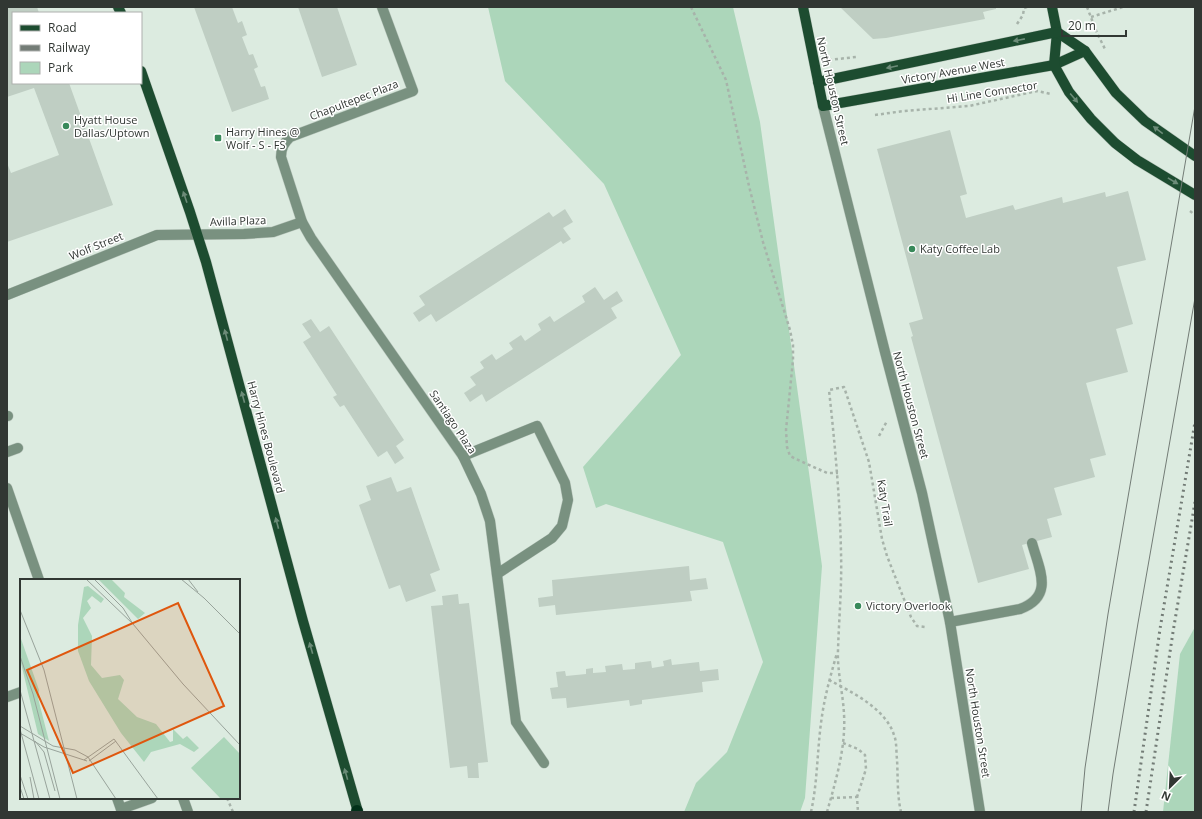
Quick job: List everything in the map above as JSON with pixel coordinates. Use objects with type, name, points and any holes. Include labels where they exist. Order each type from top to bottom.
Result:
[{"type":"main road","name":"North Houston Street","points":[[803,7],[823,106]]},
{"type":"main road","points":[[1052,7],[1057,32],[1054,65],[1069,92],[1091,119],[1115,143],[1137,160],[1195,195]]},
{"type":"main road","name":"Victory Avenue West","points":[[818,82],[1057,32]]},
{"type":"main road","points":[[1057,32],[1085,51],[1116,93],[1145,120],[1195,156]]},
{"type":"main road","name":"Victory Avenue West","points":[[823,106],[1054,65],[1085,51]]},
{"type":"main road","name":"Harry Hines Boulevard","points":[[142,74],[198,234],[237,373],[305,629],[357,812]]},
{"type":"street","name":"Chapultepec Plaza","points":[[284,144],[290,137],[299,133],[413,91],[382,7]]},
{"type":"street","name":"North Houston Street","points":[[823,106],[922,493],[950,622],[980,812]]},
{"type":"street","name":"Santiago Plaza","points":[[284,144],[281,151],[281,157],[302,222],[311,238],[463,456],[481,494],[490,521],[516,722],[544,763]]},
{"type":"street","name":"Avilla Plaza","points":[[198,234],[244,234],[273,232],[302,222]]},
{"type":"street","name":"Wolf Street","points":[[7,295],[157,235],[198,234]]},
{"type":"street","points":[[463,456],[537,426],[565,483],[568,500],[562,526],[552,538],[496,574]]},
{"type":"street","points":[[7,452],[18,448]]},
{"type":"street","points":[[7,488],[39,579]]},
{"type":"street","points":[[950,622],[1020,609],[1028,606],[1036,600],[1041,592],[1043,583],[1042,574],[1032,542]]},
{"type":"street","points":[[7,698],[20,692]]},
{"type":"street","points":[[117,799],[121,811],[150,799]]},
{"type":"street","points":[[183,799],[188,812]]},
{"type":"path","points":[[691,7],[721,66],[728,86],[750,193],[763,242],[790,330],[793,345],[793,360],[786,430],[787,447],[790,456],[796,460],[827,473],[838,474],[841,554],[841,603],[838,652],[844,715],[843,743],[838,772],[828,812]]},
{"type":"path","points":[[1087,7],[1097,33],[1107,52]]},
{"type":"path","points":[[1091,17],[1123,7]]},
{"type":"path","name":"Hi Line Connector","points":[[874,115],[969,106],[1037,91],[1048,92],[1056,97]]},
{"type":"path","name":"Katy Trail","points":[[838,474],[829,390],[844,387],[869,462],[882,539],[887,556],[911,618],[917,626],[925,627]]},
{"type":"path","points":[[811,812],[818,763],[822,717],[829,680],[838,652]]},
{"type":"path","points":[[829,680],[874,707],[886,721],[894,734],[896,746],[898,800],[901,812]]},
{"type":"path","points":[[843,743],[858,749],[865,755],[866,770],[857,797],[858,812]]},
{"type":"path","points":[[831,798],[857,797]]},
{"type":"path","points":[[227,799],[232,812]]},
{"type":"green space","points":[[488,7],[733,7],[760,122],[822,566],[805,798],[800,812],[684,812],[696,783],[727,752],[763,662],[723,542],[606,504],[596,508],[583,467],[681,355],[604,184],[505,81]]},
{"type":"green space","points":[[1195,627],[1195,812],[1163,812],[1180,654]]},
{"type":"building","name":"Hyatt House Dallas/Uptown","points":[[7,7],[37,7],[39,12],[12,12],[12,84],[69,84],[113,205],[7,242],[7,163],[11,173],[59,155],[34,88],[7,97]]},
{"type":"building","points":[[194,7],[232,7],[238,23],[242,21],[247,35],[242,37],[249,55],[253,54],[258,67],[254,69],[261,87],[265,86],[269,99],[232,112]]},
{"type":"building","points":[[298,7],[337,7],[357,65],[322,77]]},
{"type":"building","points":[[840,7],[996,7],[996,9],[983,12],[985,19],[886,38],[873,39]]},
{"type":"building","points":[[950,130],[967,194],[960,196],[966,218],[1013,205],[1015,210],[1062,197],[1063,203],[1105,192],[1106,197],[1128,191],[1146,260],[1117,267],[1133,324],[1116,329],[1128,372],[1086,383],[1106,455],[1090,459],[1095,477],[1054,488],[1062,515],[1047,519],[1052,537],[1022,545],[1029,569],[978,583],[911,337],[913,336],[909,323],[923,319],[877,149]]},
{"type":"building","points":[[565,209],[573,222],[563,228],[571,239],[563,244],[561,241],[436,322],[431,314],[419,322],[413,313],[425,305],[419,296],[549,212],[553,217]]},
{"type":"building","points":[[595,287],[604,300],[617,291],[623,301],[611,308],[617,318],[486,402],[482,394],[470,402],[464,393],[476,385],[470,377],[484,368],[480,362],[492,354],[496,360],[513,349],[509,343],[521,335],[525,341],[541,330],[538,324],[550,316],[554,322],[585,302],[582,296]]},
{"type":"building","points":[[311,319],[320,332],[329,326],[404,440],[396,446],[404,458],[395,464],[387,451],[378,457],[344,405],[340,407],[333,397],[337,395],[303,342],[311,337],[302,324]]},
{"type":"building","points":[[391,477],[397,492],[411,487],[440,570],[430,574],[436,591],[406,602],[400,585],[389,589],[359,505],[371,500],[366,486]]},
{"type":"building","points":[[689,566],[690,580],[706,578],[708,589],[690,591],[692,601],[556,615],[555,605],[539,607],[538,598],[553,596],[552,580]]},
{"type":"building","points":[[458,594],[459,604],[469,603],[488,762],[478,763],[479,778],[468,778],[467,766],[450,768],[431,606],[443,605],[442,596]]},
{"type":"building","points":[[671,659],[672,665],[699,662],[700,671],[718,669],[719,680],[702,682],[703,692],[642,700],[642,704],[630,706],[629,700],[567,708],[566,698],[552,699],[550,688],[558,687],[556,672],[565,671],[566,676],[586,674],[586,669],[593,668],[593,673],[606,672],[605,666],[622,664],[623,670],[635,669],[635,663],[651,661],[652,668],[664,666],[663,661]]},
{"type":"tram line","points":[[1081,812],[1085,768],[1108,614],[1195,106]]},
{"type":"tram line","points":[[1108,812],[1138,623],[1195,298]]},
{"type":"railway","points":[[1134,812],[1160,629],[1195,422]]},
{"type":"railway","points":[[1146,812],[1173,632],[1195,502]]},
{"type":"place","name":"Hyatt House Dallas/Uptown","points":[[66,126]]},
{"type":"place","name":"Harry Hines @ Wolf - S - FS","points":[[218,138]]},
{"type":"place","name":"Katy Coffee Lab","points":[[912,249]]},
{"type":"place","name":"Victory Overlook","points":[[858,606]]}]
